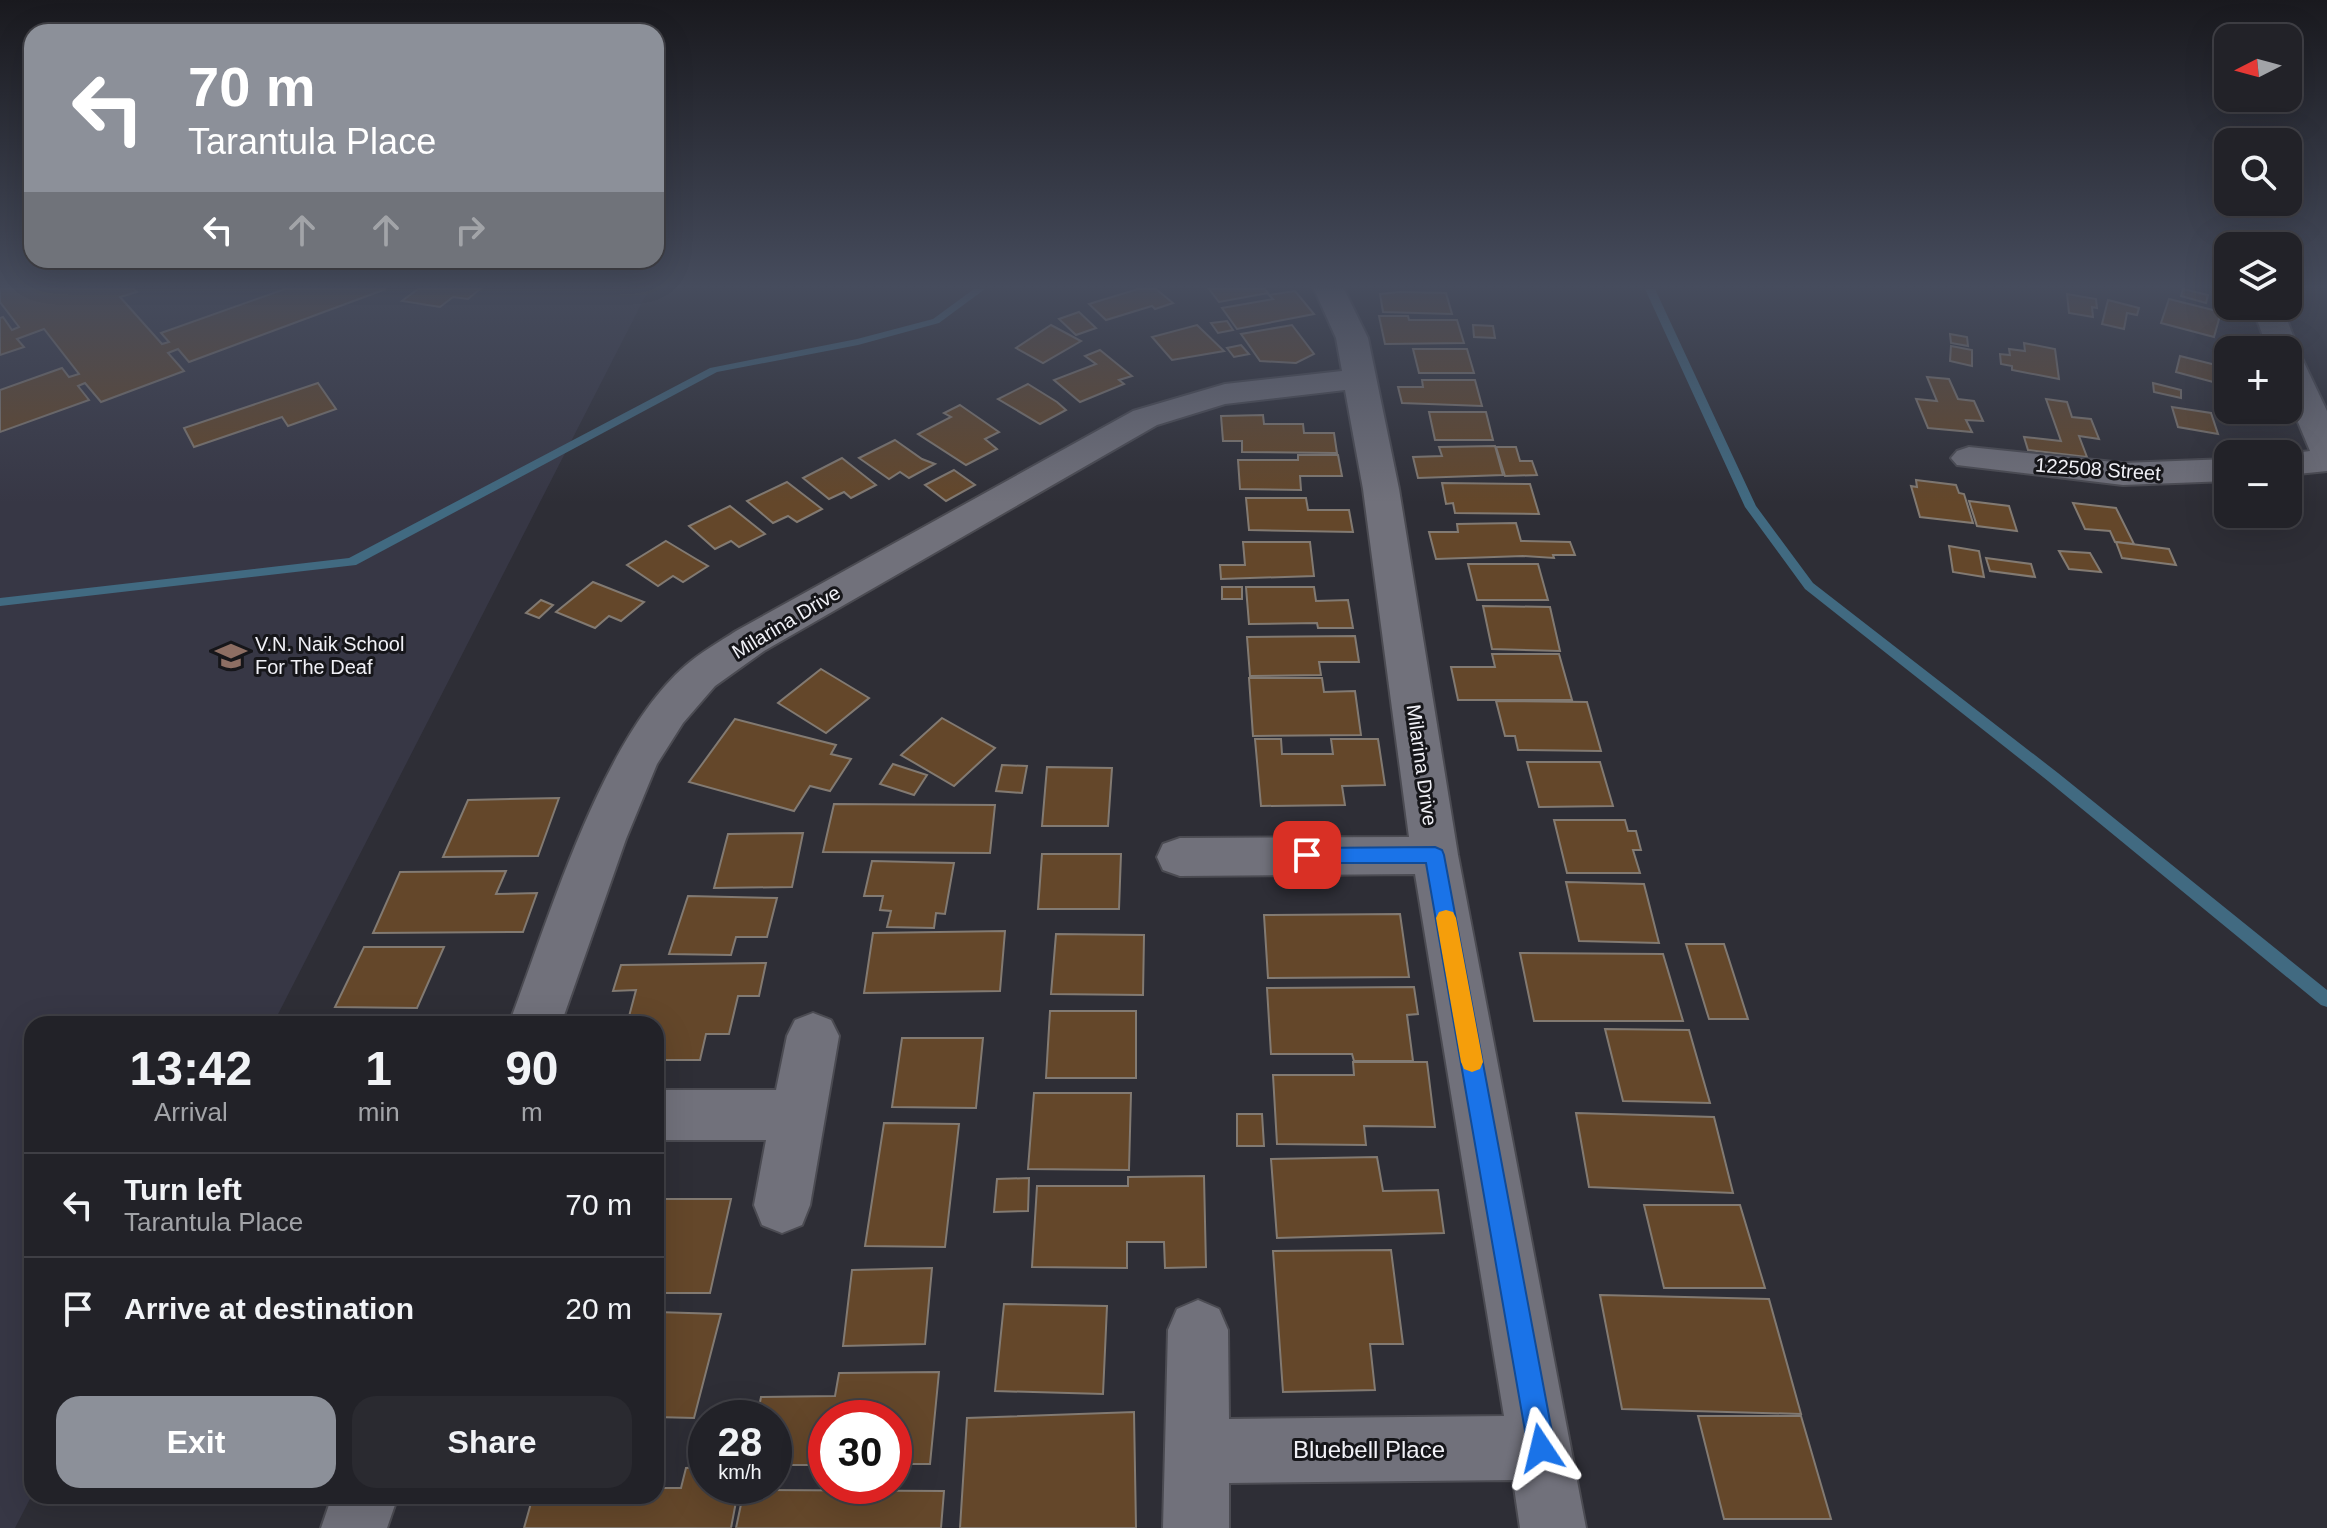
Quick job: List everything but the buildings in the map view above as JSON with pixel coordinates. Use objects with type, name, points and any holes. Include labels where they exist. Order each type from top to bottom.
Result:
[{"type":"street","name":"Milarina Drive","points":[[1356,360],[1381,489],[1435,855],[1553,1528]]},
{"type":"street","name":"Milarina Drive","points":[[538,1016],[603,839],[637,760],[668,712],[700,676],[750,641],[1145,418],[1181,403],[1245,388],[1360,379]]},
{"type":"street","points":[[2302,392],[2327,451]]},
{"type":"street","name":"122508 Street","points":[[1969,458],[2123,474],[2214,471]]},
{"type":"street","points":[[2302,463],[2327,460]]},
{"type":"street","points":[[1180,857],[1435,855]]},
{"type":"street","points":[[782,1205],[813,1036]]},
{"type":"street","points":[[664,1115],[800,1115]]},
{"type":"street","points":[[1196,1528],[1198,1330]]},
{"type":"street","name":"Bluebell Place","points":[[1197,1451],[1541,1448]]},
{"type":"street","points":[[354,1528],[362,1504]]},
{"type":"shaded area","name":"V.N. Naik School For The Deaf","points":[[0,360],[613,360],[277,1016],[24,1016],[24,1504],[27,1504],[15,1528],[0,1528]]},
{"type":"waterway","points":[[0,602],[352,562],[714,370],[764,360]]},
{"type":"waterway","points":[[1683,360],[1751,507],[1809,586],[2053,777],[2327,1000]]},
{"type":"slow traffic","points":[[1446,918],[1472,1062]]},
{"type":"place","name":"V.N. Naik School For The Deaf","points":[[231,656]]},
{"type":"route","points":[[1307,855],[1435,855],[1541,1448]]}]
